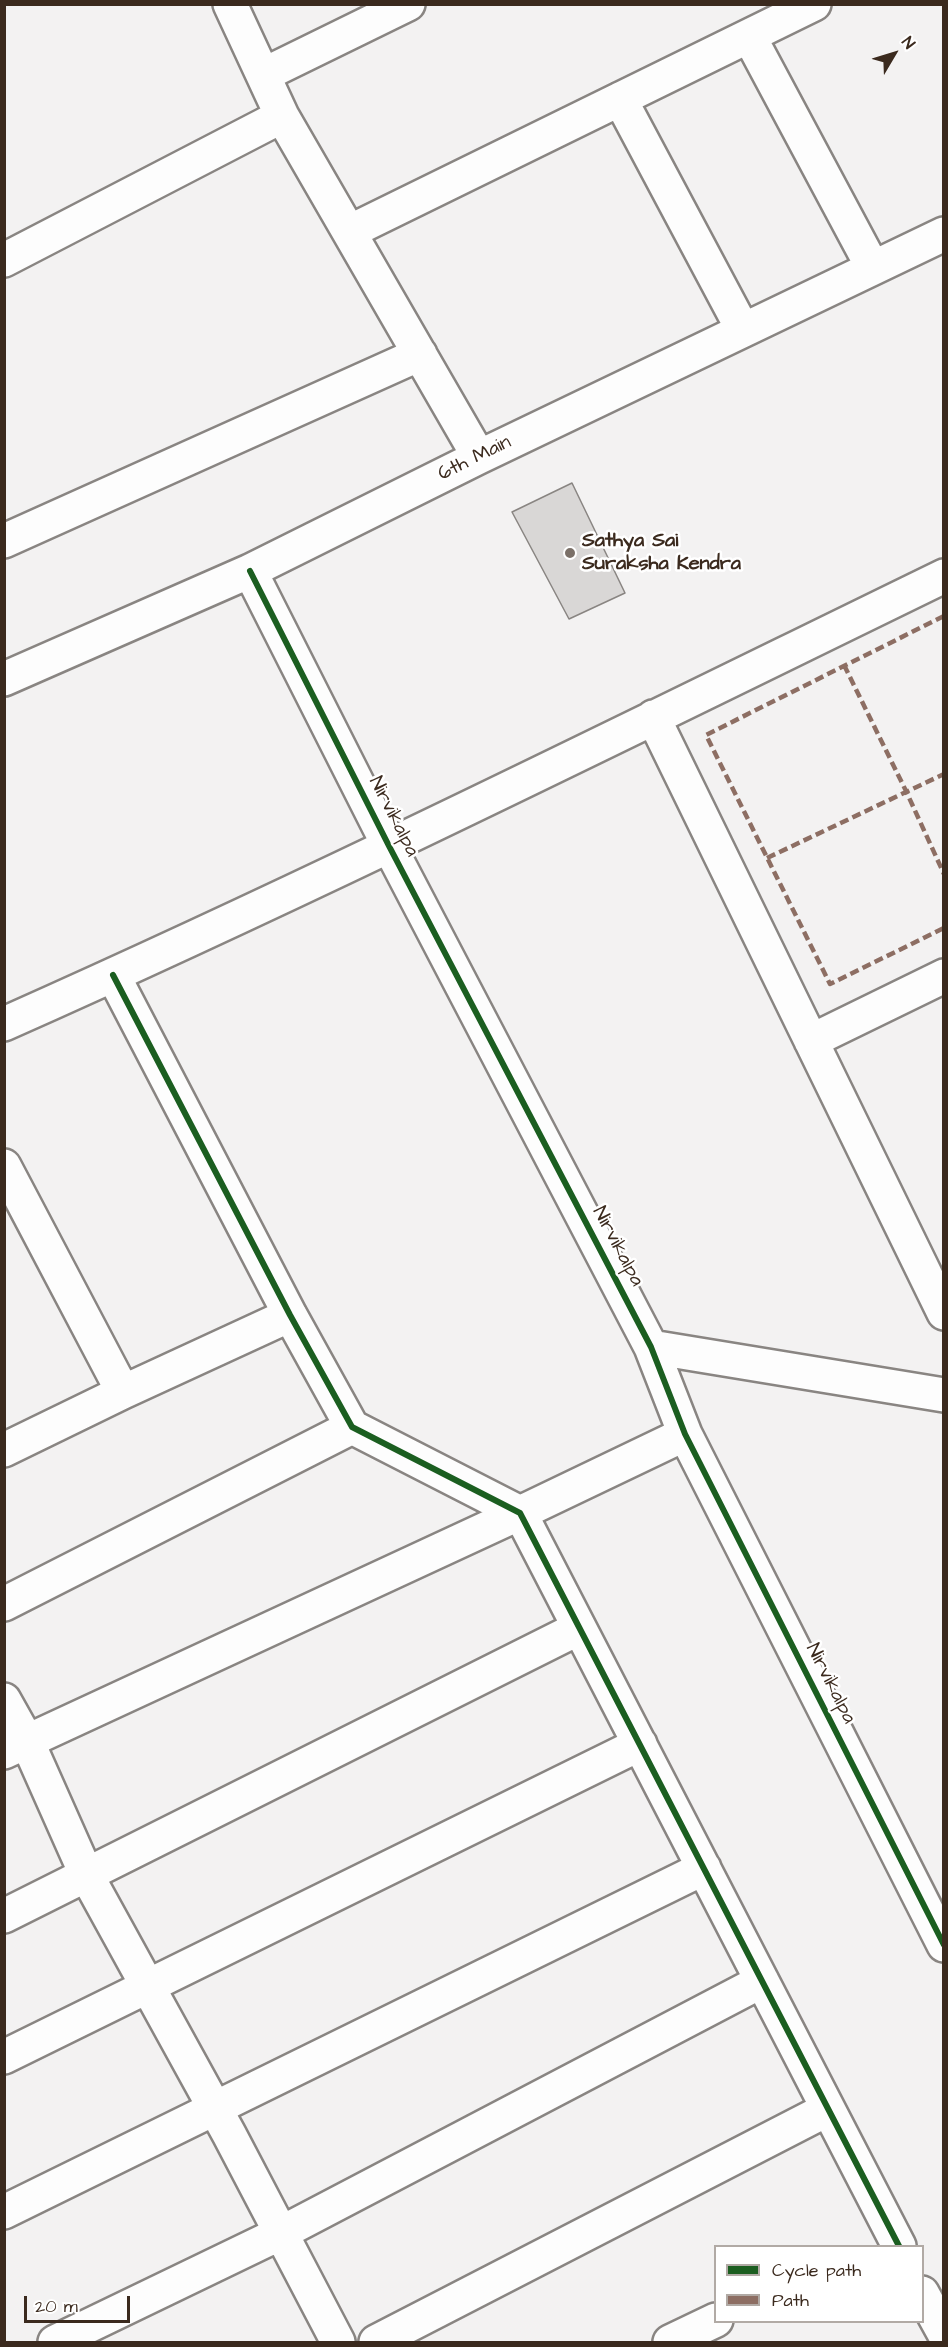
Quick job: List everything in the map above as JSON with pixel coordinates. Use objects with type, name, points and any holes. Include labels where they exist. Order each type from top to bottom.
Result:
[{"type":"street","points":[[230,4],[282,116],[479,457]]},
{"type":"street","points":[[263,75],[408,4]]},
{"type":"street","points":[[349,232],[814,4]]},
{"type":"street","points":[[748,36],[873,268]]},
{"type":"street","points":[[620,99],[743,330]]},
{"type":"street","points":[[4,260],[282,116]]},
{"type":"street","name":"6th Main","points":[[4,679],[250,571],[479,457],[944,234]]},
{"type":"street","points":[[4,541],[420,354]]},
{"type":"street","name":"Nirvikalpa","points":[[250,571],[389,846],[651,1347],[686,1434],[944,1945]]},
{"type":"street","points":[[4,1024],[389,846],[944,576]]},
{"type":"street","points":[[653,717],[944,1312]]},
{"type":"street","points":[[113,975],[290,1315],[352,1427],[520,1513],[828,2109],[886,2243]]},
{"type":"street","points":[[811,1041],[942,981]]},
{"type":"street","points":[[4,1167],[123,1392]]},
{"type":"street","points":[[4,1450],[290,1315]]},
{"type":"street","points":[[651,1347],[944,1395]]},
{"type":"street","points":[[4,1604],[352,1427]]},
{"type":"street","points":[[16,1746],[686,1434]]},
{"type":"street","points":[[4,1916],[579,1628]]},
{"type":"street","points":[[4,1700],[16,1746],[214,2108],[338,2343]]},
{"type":"street","points":[[4,2057],[640,1744]]},
{"type":"street","points":[[4,2212],[704,1868]]},
{"type":"street","points":[[55,2343],[281,2233],[762,1981]]},
{"type":"street","points":[[375,2343],[828,2109]]},
{"type":"street","points":[[924,2297],[944,2333]]},
{"type":"street","points":[[670,2343],[714,2321]]},
{"type":"building","name":"Sathya Sai Suraksha Kendra","points":[[572,483],[625,593],[569,619],[512,512]]},
{"type":"marked path","points":[[944,616],[706,735],[830,984],[944,928]]},
{"type":"marked path","points":[[844,665],[944,874]]},
{"type":"marked path","points":[[767,858],[944,774]]},
{"type":"cycle path","points":[[250,571],[389,846],[651,1347],[685,1434],[944,1945]]},
{"type":"cycle path","points":[[113,975],[290,1315],[352,1427],[520,1513],[898,2245]]},
{"type":"place","name":"Sathya Sai Suraksha Kendra","points":[[570,553]]}]
